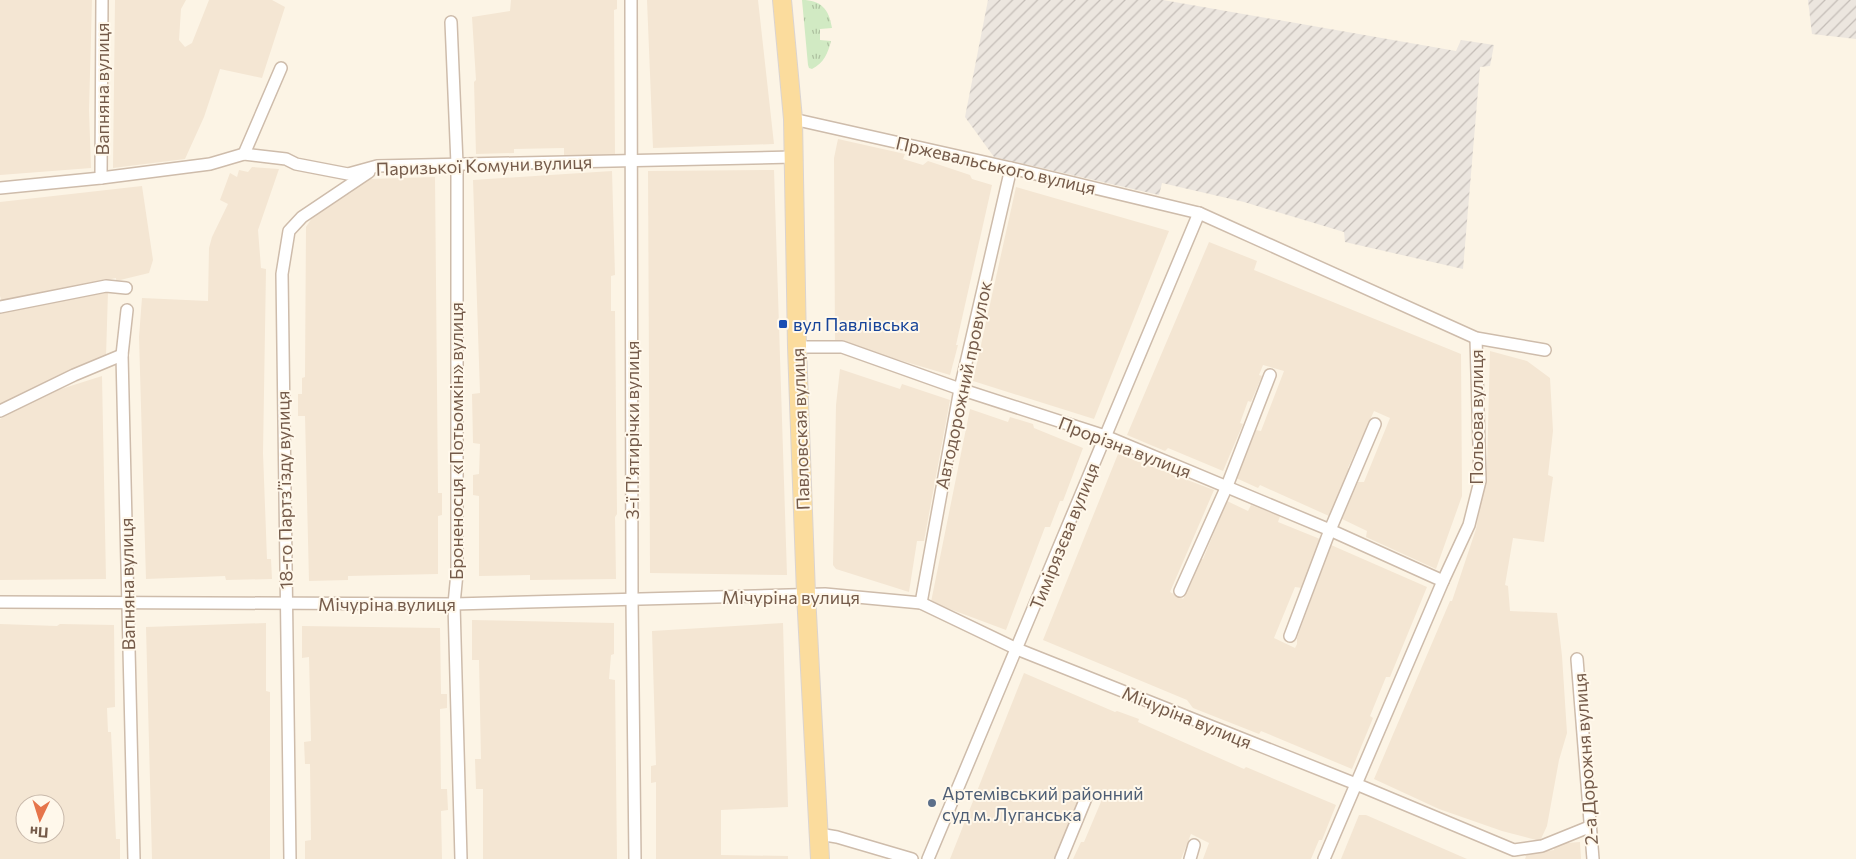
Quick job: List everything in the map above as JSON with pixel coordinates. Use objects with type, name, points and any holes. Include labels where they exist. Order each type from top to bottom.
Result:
[{"type":"main road","name":"Павловская вулиця","points":[[782,0],[792,119],[806,594],[820,859]]},
{"type":"street","name":"Вапняна вулиця","points":[[101,178],[102,0]]},
{"type":"street","name":"3-ї П’ятирічки вулиця","points":[[631,0],[632,600],[635,859]]},
{"type":"street","name":"Броненосця «Потьомкін» вулиця","points":[[451,22],[457,164],[457,573],[454,604],[460,859]]},
{"type":"street","points":[[244,154],[281,68]]},
{"type":"street","name":"Пржевальського вулиця","points":[[792,119],[1011,168],[1199,213]]},
{"type":"street","name":"Паризької Комуни вулиця","points":[[0,188],[101,178],[210,164],[244,154],[286,159],[296,164],[348,174],[377,166],[793,157]]},
{"type":"street","name":"18-го Партз’їзду вулиця","points":[[290,859],[282,274],[289,231],[302,217],[377,166]]},
{"type":"street","name":"Автодорожний провулок","points":[[921,602],[960,389],[1011,168]]},
{"type":"street","name":"Польова вулиця","points":[[1199,213],[1476,338],[1480,481],[1469,525],[1443,581],[1324,859]]},
{"type":"street","name":"Тимірязєва вулиця","points":[[928,859],[1199,213]]},
{"type":"street","points":[[0,307],[106,286],[126,288]]},
{"type":"street","name":"Вапняна вулиця","points":[[127,310],[122,355],[134,859]]},
{"type":"street","points":[[1476,338],[1545,350]]},
{"type":"street","name":"Прорізна вулиця","points":[[798,347],[842,347],[960,389],[1105,436],[1330,530],[1443,581]]},
{"type":"street","points":[[0,411],[74,375],[122,355]]},
{"type":"street","points":[[1180,591],[1227,486],[1270,375]]},
{"type":"street","points":[[1290,636],[1330,530],[1375,424]]},
{"type":"street","name":"Мічуріна вулиця","points":[[0,602],[454,604],[806,594],[921,602],[1017,650],[1356,784],[1512,854],[1542,846],[1589,827]]},
{"type":"street","name":"2-а Дорожня вулиця","points":[[1577,659],[1593,859]]},
{"type":"street","points":[[1061,859],[1086,798]]},
{"type":"street","points":[[819,834],[837,837],[912,859]]},
{"type":"street","points":[[1190,859],[1194,845]]},
{"type":"shaded area","points":[[0,0],[92,0],[89,110],[91,168],[0,175]]},
{"type":"shaded area","points":[[115,0],[186,0],[181,9],[179,40],[185,47],[192,43],[209,0],[272,0],[285,7],[262,78],[220,69],[204,117],[185,159],[113,168]]},
{"type":"shaded area","points":[[511,0],[617,0],[617,9],[614,10],[615,155],[564,157],[564,148],[514,149],[514,153],[476,154],[474,82],[476,80],[472,17],[510,11]]},
{"type":"shaded area","points":[[647,0],[758,0],[774,144],[653,148]]},
{"type":"shaded area","points":[[988,0],[1163,0],[1456,51],[1461,40],[1494,45],[1490,66],[1480,67],[1463,269],[1345,242],[1344,232],[1244,202],[1162,183],[1159,195],[994,157],[965,117]]},
{"type":"shaded area","points":[[1808,0],[1856,0],[1856,39],[1812,34]]},
{"type":"shaded area","points":[[838,139],[905,154],[903,159],[923,165],[928,161],[970,175],[972,179],[992,185],[950,375],[835,341],[834,158]]},
{"type":"shaded area","points":[[252,167],[279,169],[258,230],[261,268],[266,269],[263,453],[267,559],[271,559],[272,579],[226,580],[225,576],[146,579],[139,337],[142,298],[208,301],[209,248],[212,237],[228,204],[220,200],[230,173],[237,177],[239,170],[248,172]]},
{"type":"shaded area","points":[[774,170],[787,575],[650,573],[648,171]]},
{"type":"shaded area","points":[[612,171],[615,275],[611,276],[611,311],[615,311],[616,579],[530,580],[530,575],[479,576],[479,496],[473,495],[473,475],[479,474],[480,444],[473,443],[472,394],[480,393],[473,180]]},
{"type":"shaded area","points":[[435,177],[438,493],[442,493],[442,515],[438,516],[438,574],[348,576],[348,580],[309,581],[305,416],[298,416],[298,394],[302,394],[302,378],[305,377],[306,227],[316,212],[352,192],[353,187],[369,179]]},
{"type":"shaded area","points":[[142,186],[153,260],[149,273],[2,302],[0,296],[0,202]]},
{"type":"shaded area","points":[[1016,187],[1169,231],[1094,419],[973,381]]},
{"type":"shaded area","points":[[1209,242],[1257,261],[1254,270],[1461,354],[1462,496],[1436,569],[1366,537],[1367,531],[1342,519],[1358,482],[1364,482],[1390,418],[1374,411],[1348,468],[1351,470],[1329,516],[1260,485],[1258,488],[1236,478],[1256,430],[1261,431],[1284,371],[1263,365],[1259,375],[1262,376],[1251,402],[1248,401],[1240,423],[1243,424],[1223,471],[1168,448],[1165,451],[1127,435]]},
{"type":"shaded area","points":[[108,291],[106,357],[0,406],[0,312]]},
{"type":"shaded area","points":[[1490,351],[1527,361],[1550,378],[1553,431],[1548,475],[1553,477],[1544,542],[1513,538],[1505,585],[1508,586],[1510,611],[1557,613],[1567,733],[1559,760],[1547,826],[1540,841],[1502,831],[1439,809],[1374,779],[1450,601],[1452,601],[1476,529],[1487,466]]},
{"type":"shaded area","points":[[840,369],[900,389],[902,384],[950,400],[924,541],[917,541],[909,592],[836,569],[833,565],[836,405]]},
{"type":"shaded area","points":[[102,376],[106,579],[0,580],[0,419],[39,396]]},
{"type":"shaded area","points":[[970,409],[1008,422],[1010,417],[1033,424],[1034,428],[1083,448],[1063,501],[1060,501],[1050,527],[1045,527],[1006,630],[931,602]]},
{"type":"shaded area","points":[[1118,454],[1214,490],[1170,592],[1183,599],[1193,579],[1191,577],[1199,559],[1203,559],[1227,501],[1248,511],[1251,505],[1280,516],[1278,522],[1320,539],[1302,588],[1295,587],[1274,638],[1295,648],[1331,545],[1427,587],[1390,677],[1386,677],[1370,716],[1373,718],[1352,769],[1261,731],[1259,734],[1193,708],[1187,700],[1043,640]]},
{"type":"shaded area","points":[[472,620],[614,623],[614,654],[611,655],[609,679],[615,680],[617,859],[483,859],[483,789],[476,789],[475,759],[481,759],[479,660],[472,660]]},
{"type":"shaded area","points":[[266,623],[266,691],[270,692],[270,859],[152,859],[146,627]]},
{"type":"shaded area","points":[[783,623],[788,807],[721,810],[721,855],[788,856],[788,859],[656,859],[656,782],[651,783],[651,766],[656,765],[652,631]]},
{"type":"shaded area","points":[[0,624],[114,625],[115,707],[107,708],[108,732],[111,732],[116,839],[120,839],[120,859],[0,859]]},
{"type":"shaded area","points":[[302,626],[440,628],[441,694],[447,694],[447,708],[440,709],[441,789],[447,789],[448,810],[441,811],[442,859],[305,859],[305,841],[311,840],[310,764],[305,764],[304,742],[311,741],[309,657],[302,658]]},
{"type":"shaded area","points":[[1024,673],[1115,712],[1117,711],[1139,719],[1138,722],[1244,769],[1246,767],[1336,805],[1322,840],[1319,840],[1311,859],[1203,859],[1209,843],[1191,834],[1181,859],[1073,859],[1081,842],[1084,842],[1103,797],[1084,790],[1070,822],[1073,823],[1058,859],[950,859]]},
{"type":"shaded area","points":[[1359,815],[1366,815],[1467,859],[1341,859]]},
{"type":"shaded area","points":[[1580,842],[1581,859],[1525,859],[1527,854],[1554,850],[1554,844]]},
{"type":"green space","points":[[802,0],[809,0],[819,4],[826,11],[831,21],[832,28],[820,29],[820,40],[831,41],[828,50],[820,64],[812,69],[808,65]]},
{"type":"place","name":"вул Павлівська","points":[[783,324]]},
{"type":"place","name":"Артемівський районний суд м. Луганська","points":[[932,803]]}]
